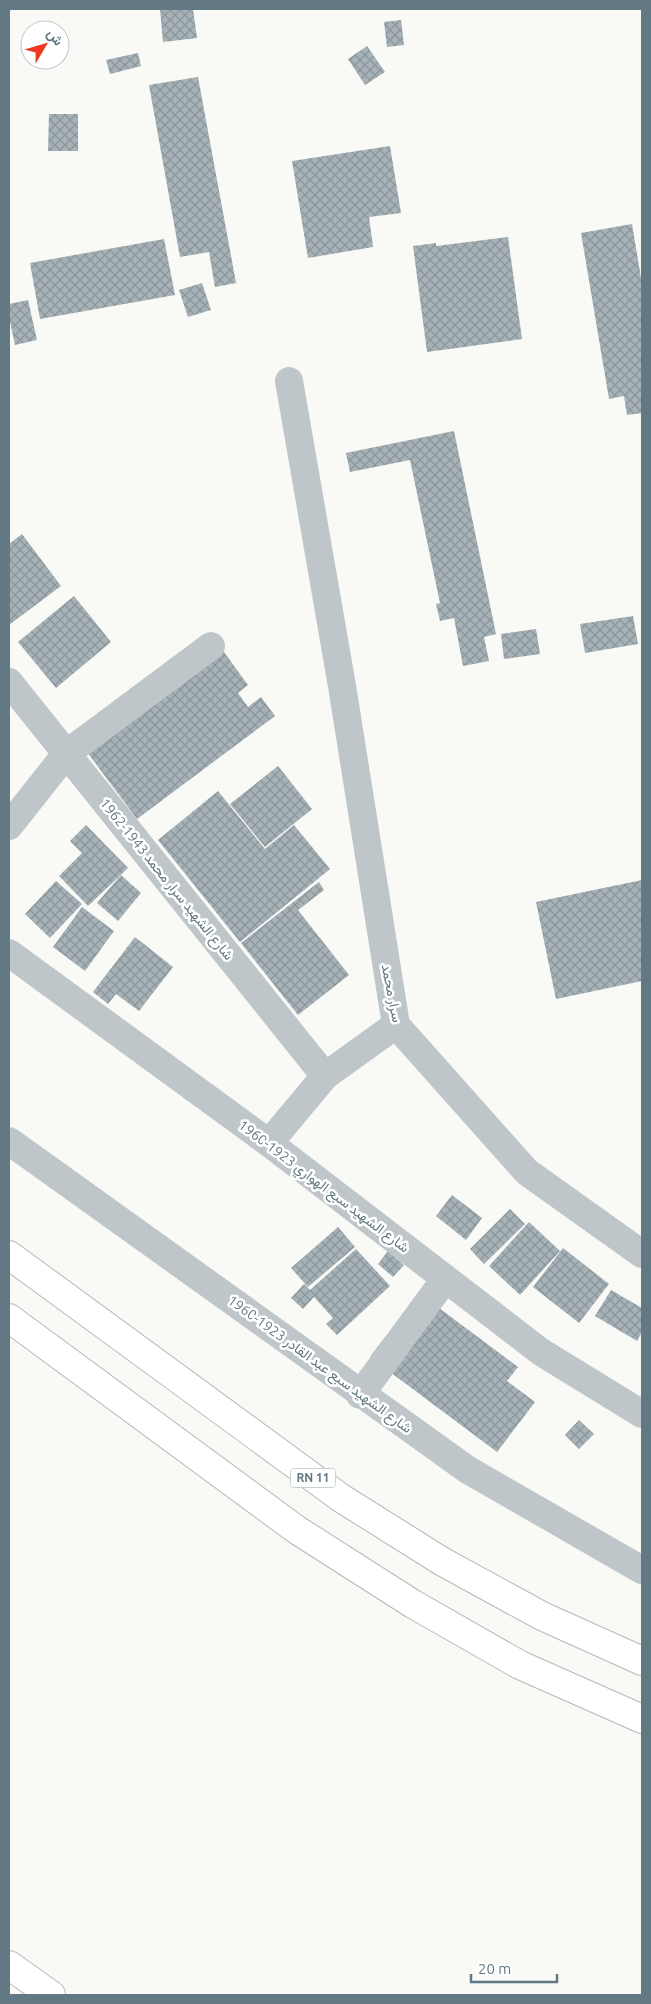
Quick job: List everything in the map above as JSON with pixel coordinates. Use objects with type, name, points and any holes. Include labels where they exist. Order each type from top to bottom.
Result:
[{"type":"main road","name":"RN 11","points":[[9,1255],[341,1498],[443,1562],[542,1616],[642,1661]]},
{"type":"main road","points":[[9,1318],[297,1530],[397,1594],[520,1665],[642,1719]]},
{"type":"main road","points":[[9,1965],[51,1995]]},
{"type":"street","name":"سرار محمد","points":[[289,381],[342,686],[396,1025],[527,1172],[642,1254]]},
{"type":"street","points":[[9,826],[66,754],[211,646]]},
{"type":"street","name":"شارع الشهيد سرار محمد 1943-1962","points":[[9,682],[325,1076]]},
{"type":"street","name":"شارع الشهيد سبع الهواري 1923-1960","points":[[9,953],[269,1143],[541,1352],[642,1414]]},
{"type":"street","points":[[269,1143],[325,1076],[396,1025]]},
{"type":"street","name":"شارع الشهيد سبع عبد القادر 1923-1960","points":[[9,1141],[360,1395],[468,1470],[642,1570]]},
{"type":"street","points":[[360,1395],[446,1279]]},
{"type":"building","points":[[160,9],[193,9],[197,38],[163,42]]},
{"type":"building","points":[[401,20],[404,45],[387,47],[384,22]]},
{"type":"building","points":[[367,46],[385,72],[365,85],[348,59]]},
{"type":"building","points":[[138,53],[141,66],[110,74],[106,60]]},
{"type":"building","points":[[198,77],[236,283],[215,287],[209,252],[180,257],[149,85]]},
{"type":"building","points":[[49,114],[78,114],[78,151],[48,151]]},
{"type":"building","points":[[390,146],[401,213],[369,217],[373,247],[308,258],[292,161]]},
{"type":"building","points":[[632,224],[642,284],[642,413],[627,415],[624,396],[609,399],[581,233]]},
{"type":"building","points":[[508,237],[522,339],[427,352],[413,246],[436,243],[436,246]]},
{"type":"building","points":[[164,239],[175,295],[40,319],[30,263]]},
{"type":"building","points":[[202,283],[211,310],[188,317],[179,290]]},
{"type":"building","points":[[28,300],[37,340],[15,345],[9,317],[9,304]]},
{"type":"building","points":[[454,431],[496,634],[484,637],[489,661],[463,666],[454,618],[440,621],[436,604],[440,603],[410,460],[350,472],[346,453]]},
{"type":"building","points":[[22,534],[61,586],[9,625],[9,544]]},
{"type":"building","points":[[74,596],[111,642],[56,688],[18,642]]},
{"type":"building","points":[[633,616],[638,644],[585,653],[580,624]]},
{"type":"building","points":[[536,629],[540,654],[504,659],[501,634]]},
{"type":"building","points":[[213,637],[248,685],[238,693],[248,707],[261,697],[275,716],[137,819],[84,748],[129,690],[175,656],[179,662]]},
{"type":"building","points":[[278,766],[312,809],[265,847],[230,804]]},
{"type":"building","points":[[218,791],[265,849],[294,825],[330,869],[240,942],[158,840]]},
{"type":"building","points":[[86,825],[128,868],[88,906],[59,876],[82,853],[70,841]]},
{"type":"building","points":[[121,875],[141,893],[118,921],[97,903]]},
{"type":"building","points":[[642,880],[642,981],[556,999],[536,902]]},
{"type":"building","points":[[56,881],[82,904],[50,938],[25,914]]},
{"type":"building","points":[[319,882],[324,890],[298,910],[349,975],[298,1015],[241,943]]},
{"type":"building","points":[[82,907],[114,931],[85,971],[53,947]]},
{"type":"building","points":[[135,937],[173,967],[139,1011],[116,994],[108,1004],[93,992]]},
{"type":"building","points":[[452,1195],[482,1218],[466,1240],[436,1216]]},
{"type":"building","points":[[510,1209],[525,1224],[484,1264],[470,1249]]},
{"type":"building","points":[[529,1222],[560,1251],[520,1295],[489,1266]]},
{"type":"building","points":[[338,1227],[355,1247],[308,1287],[291,1268]]},
{"type":"building","points":[[563,1248],[609,1284],[579,1323],[533,1287]]},
{"type":"building","points":[[356,1249],[390,1286],[337,1335],[326,1324],[333,1318],[314,1297],[303,1309],[291,1298],[304,1284],[310,1290]]},
{"type":"building","points":[[388,1251],[404,1265],[393,1277],[378,1264]]},
{"type":"building","points":[[611,1290],[642,1308],[642,1332],[637,1341],[595,1316]]},
{"type":"building","points":[[427,1299],[518,1367],[507,1381],[535,1402],[497,1452],[370,1357],[385,1337],[394,1343]]},
{"type":"building","points":[[579,1420],[594,1434],[579,1449],[565,1435]]}]
